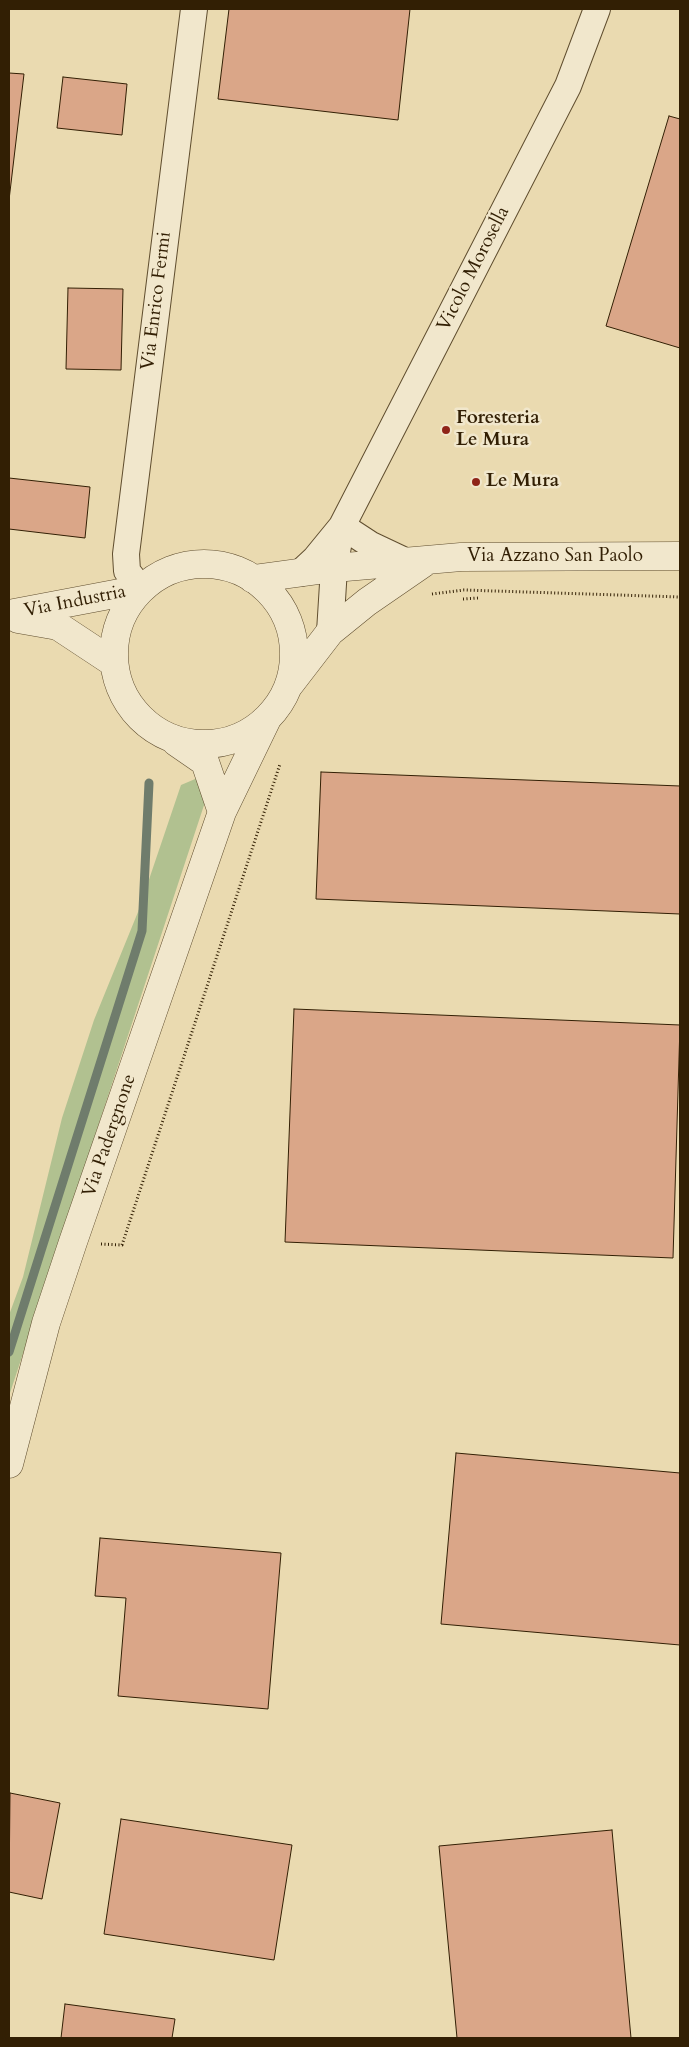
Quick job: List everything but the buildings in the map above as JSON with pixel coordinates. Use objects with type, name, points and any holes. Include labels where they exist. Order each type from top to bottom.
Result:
[{"type":"street","name":"Via Enrico Fermi","points":[[141,589],[127,571],[126,554],[194,9]]},
{"type":"street","name":"Vicolo Morosella","points":[[342,526],[568,86],[597,9]]},
{"type":"street","points":[[342,526],[371,545],[418,561]]},
{"type":"street","points":[[330,632],[334,568],[342,526]]},
{"type":"street","points":[[300,573],[315,559],[342,526]]},
{"type":"street","name":"Via Azzano San Paolo","points":[[253,579],[334,568],[461,557],[680,556]]},
{"type":"street","name":"Via Azzano San Paolo","points":[[289,686],[330,632],[418,561]]},
{"type":"street","points":[[172,739],[192,744],[212,744],[238,737],[267,719],[280,704],[289,686],[294,666],[294,646],[290,626],[281,608],[269,592],[253,579],[235,570],[215,565],[195,565],[157,577],[141,589],[128,605],[119,623],[114,642],[114,663],[118,683],[126,701],[139,717],[154,730],[172,739],[205,762],[222,812]]},
{"type":"street","name":"Via Industria","points":[[9,616],[141,589]]},
{"type":"street","name":"Via Industria","points":[[9,616],[58,626],[114,663]]},
{"type":"street","name":"Via Padergnone","points":[[9,1464],[46,1323],[73,1242],[222,812],[267,719]]},
{"type":"path","points":[[428,596],[437,592],[464,590],[680,597]]},
{"type":"path","points":[[463,599],[479,598]]},
{"type":"path","points":[[73,1242],[122,1245],[282,756]]},
{"type":"green space","points":[[207,774],[211,784],[9,1396],[9,1315],[23,1277],[62,1118],[94,1020],[138,912],[181,785]]},
{"type":"waterway","points":[[9,1352],[142,931],[149,783]]},
{"type":"place","name":"Foresteria Le Mura","points":[[446,430]]},
{"type":"place","name":"Le Mura","points":[[476,482]]}]
